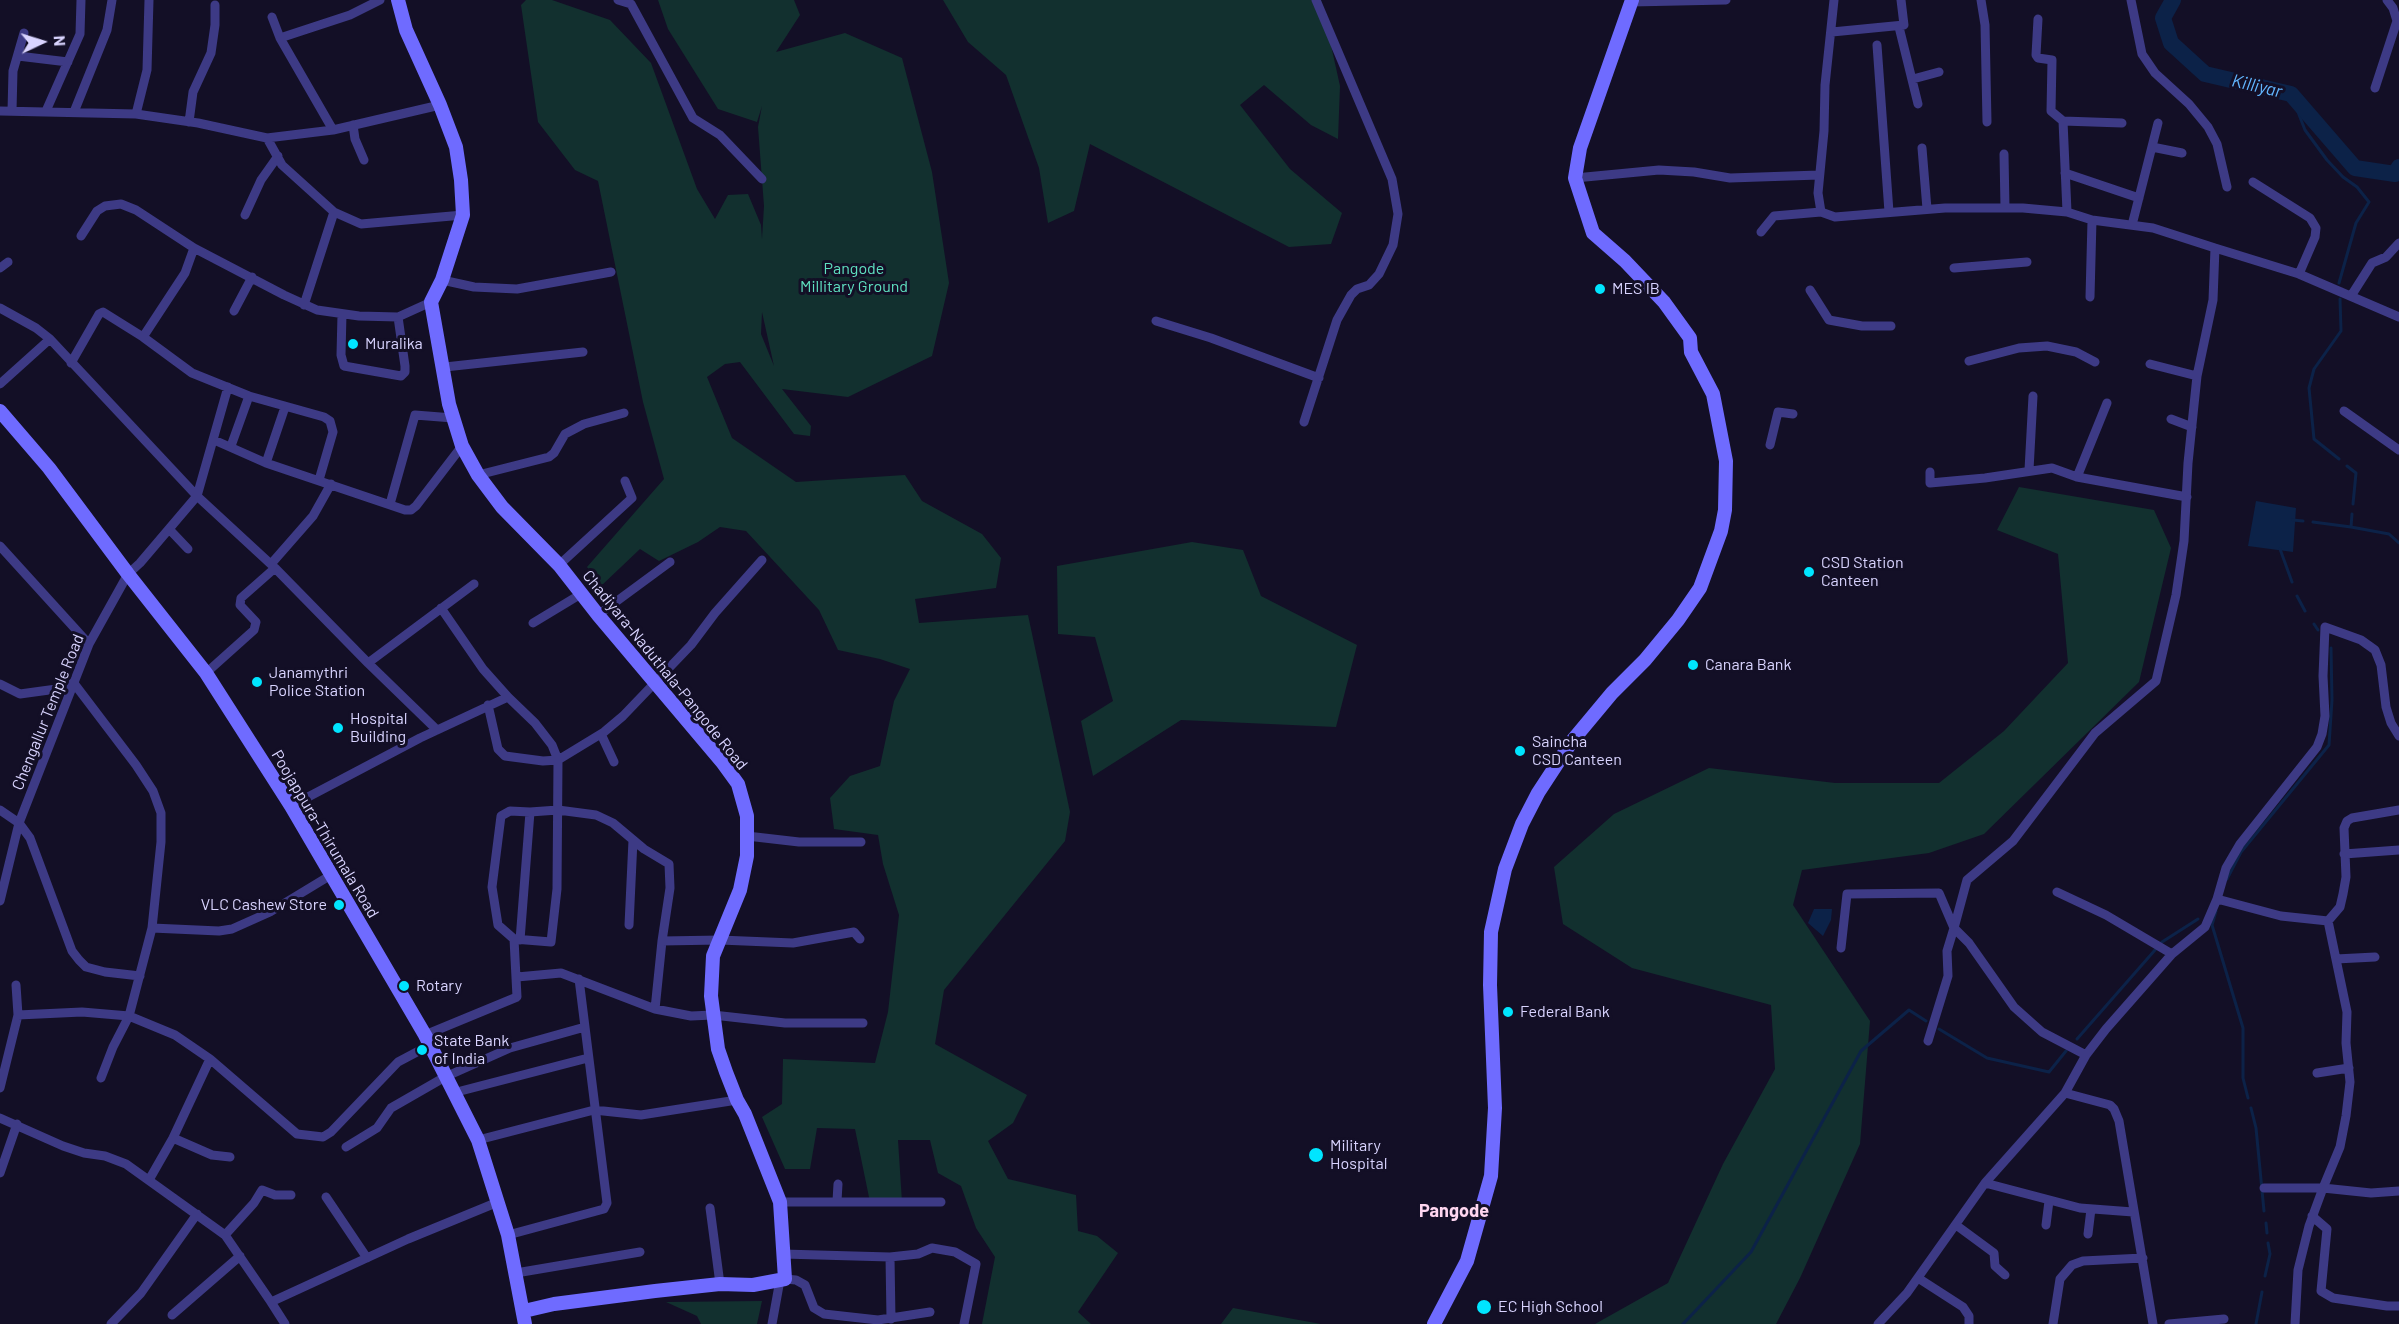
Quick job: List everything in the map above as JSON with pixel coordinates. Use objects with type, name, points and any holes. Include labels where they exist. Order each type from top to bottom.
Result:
[{"type":"main road","points":[[398,0],[406,30],[456,147],[463,215],[442,280],[431,302]]},
{"type":"main road","points":[[1434,1324],[1467,1261],[1491,1176],[1495,1108],[1490,985],[1491,932],[1505,870],[1522,824],[1538,793],[1572,741],[1612,693],[1645,660],[1678,620],[1700,588],[1721,531],[1725,510],[1726,461],[1713,394],[1691,352],[1690,338],[1664,302],[1625,261],[1593,233],[1575,178],[1580,148],[1631,1]]},
{"type":"main road","name":"Chadiyara-Naduthala-Pangode Road","points":[[431,302],[453,418],[462,447],[478,475],[502,507],[559,565],[597,615],[722,762],[738,784],[747,816],[747,856],[740,890],[713,956],[710,976],[713,1015],[718,1049],[736,1100],[745,1114],[780,1202],[783,1280]]},
{"type":"main road","name":"Poojappura-Thirumala Road","points":[[0,411],[49,468],[206,673],[291,806],[428,1040],[478,1140],[508,1235],[525,1318]]},
{"type":"main road","points":[[525,1318],[554,1304],[720,1284],[753,1285],[783,1280]]},
{"type":"street","points":[[46,111],[80,34],[81,0]]},
{"type":"street","points":[[74,112],[107,30],[112,0]]},
{"type":"street","points":[[136,114],[147,70],[149,0]]},
{"type":"street","points":[[280,38],[350,15],[380,0]]},
{"type":"street","points":[[618,0],[631,4],[693,118],[720,135],[762,179]]},
{"type":"street","points":[[1304,422],[1343,308],[1357,289],[1369,285],[1379,274],[1393,245],[1398,214],[1392,179],[1316,0]]},
{"type":"street","points":[[1631,1],[1726,0]]},
{"type":"street","points":[[1821,212],[1818,194],[1819,176],[1834,0]]},
{"type":"street","points":[[1832,32],[1904,25],[1900,0]]},
{"type":"street","points":[[1981,0],[1987,122]]},
{"type":"street","points":[[2131,0],[2142,54],[2155,73],[2189,104],[2208,127],[2217,144],[2227,187]]},
{"type":"street","points":[[2375,88],[2397,21],[2393,8],[2387,0]]},
{"type":"street","points":[[189,122],[192,92],[211,53],[215,5]]},
{"type":"street","points":[[272,17],[280,38],[333,130]]},
{"type":"street","points":[[2038,19],[2036,55],[2038,58],[2052,60],[2051,111],[2063,121],[2122,123]]},
{"type":"street","points":[[1899,27],[1918,104]]},
{"type":"street","points":[[12,111],[13,71],[24,33]]},
{"type":"street","points":[[1877,45],[1889,212]]},
{"type":"street","points":[[18,56],[68,62]]},
{"type":"street","points":[[1913,79],[1939,72]]},
{"type":"street","points":[[0,111],[136,114],[267,138],[333,130],[440,105]]},
{"type":"street","points":[[2063,121],[2067,212]]},
{"type":"street","points":[[2132,225],[2158,123]]},
{"type":"street","points":[[353,125],[355,139],[364,160]]},
{"type":"street","points":[[267,138],[282,165],[334,212],[361,224],[463,215]]},
{"type":"street","points":[[2152,147],[2182,153]]},
{"type":"street","points":[[1922,148],[1927,209]]},
{"type":"street","points":[[2004,154],[2005,207]]},
{"type":"street","points":[[245,215],[261,180],[278,156]]},
{"type":"street","points":[[1575,178],[1659,170],[1694,172],[1730,178],[1819,176]]},
{"type":"street","points":[[2065,173],[2139,198]]},
{"type":"street","points":[[2253,182],[2310,218],[2316,228],[2315,237],[2299,274]]},
{"type":"street","points":[[81,236],[97,211],[105,206],[121,204],[135,210],[195,248],[317,310],[342,314],[398,317],[431,302]]},
{"type":"street","points":[[1761,232],[1774,216],[1821,212],[1835,217],[1927,209],[2005,207],[2067,212],[2092,220],[2153,228],[2299,274],[2395,315]]},
{"type":"street","points":[[304,305],[334,212]]},
{"type":"street","points":[[2090,297],[2092,220]]},
{"type":"street","points":[[2351,296],[2372,263],[2386,257],[2399,243]]},
{"type":"street","points":[[143,337],[184,273],[195,248]]},
{"type":"street","points":[[1928,1041],[1948,976],[1947,951],[1967,880],[2013,841],[2095,733],[2156,681],[2176,595],[2184,541],[2197,376],[2213,300],[2215,248]]},
{"type":"street","points":[[1954,268],[2027,262]]},
{"type":"street","points":[[442,280],[474,287],[518,289],[611,272]]},
{"type":"street","points":[[234,311],[252,277]]},
{"type":"street","points":[[1810,290],[1829,320],[1862,326],[1891,326]]},
{"type":"street","points":[[0,308],[36,328],[50,339],[197,496],[273,566],[437,730]]},
{"type":"street","points":[[71,363],[99,314],[103,312],[143,337],[192,373],[249,396],[324,417],[332,426],[333,432],[319,480]]},
{"type":"street","points":[[342,314],[341,355],[344,366],[401,376],[405,372],[405,366],[398,317]]},
{"type":"street","points":[[1156,321],[1211,338],[1319,378]]},
{"type":"street","points":[[0,384],[50,339]]},
{"type":"street","points":[[1969,361],[2019,348],[2047,346],[2076,352],[2095,362]]},
{"type":"street","points":[[445,367],[583,352]]},
{"type":"street","points":[[2150,364],[2197,376]]},
{"type":"street","points":[[197,496],[228,387]]},
{"type":"street","points":[[231,446],[249,396]]},
{"type":"street","points":[[2028,470],[2033,396]]},
{"type":"street","points":[[2077,477],[2107,403]]},
{"type":"street","points":[[266,463],[285,407]]},
{"type":"street","points":[[2344,411],[2399,450]]},
{"type":"street","points":[[1770,445],[1778,412],[1793,414]]},
{"type":"street","points":[[478,475],[549,457],[555,453],[565,435],[602,417],[624,413]]},
{"type":"street","points":[[390,504],[415,415],[453,418]]},
{"type":"street","points":[[2170,418],[2192,427]]},
{"type":"street","points":[[214,440],[266,463],[405,510],[411,510],[462,447]]},
{"type":"street","points":[[1930,472],[1929,483],[1985,478],[2052,468],[2077,477],[2187,497]]},
{"type":"street","points":[[559,565],[633,498],[625,481]]},
{"type":"street","points":[[206,673],[254,630],[256,622],[240,605],[241,598],[273,566],[313,516],[331,484]]},
{"type":"street","name":"Chengallur Temple Road","points":[[0,901],[4,866],[89,644],[128,574],[197,496]]},
{"type":"street","points":[[169,529],[188,549]]},
{"type":"street","points":[[0,546],[89,644]]},
{"type":"street","points":[[488,705],[498,749],[505,756],[543,761],[558,760],[601,734],[656,683],[762,560]]},
{"type":"street","points":[[597,615],[670,562]]},
{"type":"street","points":[[368,663],[474,584]]},
{"type":"street","points":[[532,623],[581,594]]},
{"type":"street","points":[[441,608],[483,669],[535,723],[552,745],[558,760],[558,810],[557,889],[551,942],[517,939],[498,925],[495,918],[492,875],[501,816],[510,811],[558,810],[596,815],[613,823],[633,840],[669,864],[670,888],[655,1009]]},
{"type":"street","points":[[1878,1324],[1918,1278],[1985,1183],[2065,1093],[2086,1055],[2172,954],[2205,927],[2217,899],[2226,868],[2240,844],[2317,747],[2325,716],[2325,627],[2361,640],[2375,650],[2381,665],[2386,706],[2391,723],[2399,736]]},
{"type":"street","points":[[0,684],[20,694],[72,684],[136,765],[153,791],[161,813],[161,842],[152,928],[129,1016],[113,1047],[101,1078]]},
{"type":"street","points":[[291,806],[437,730],[508,697]]},
{"type":"street","points":[[601,734],[614,762]]},
{"type":"street","points":[[0,810],[19,823],[30,838],[72,951],[79,960],[86,967],[105,972],[140,976]]},
{"type":"street","points":[[2328,921],[2340,907],[2346,877],[2344,828],[2347,821],[2352,818],[2399,810]]},
{"type":"street","points":[[18,1015],[82,1012],[129,1016],[175,1035],[210,1059],[297,1134],[322,1137],[331,1132],[399,1062],[428,1040],[517,997],[517,939],[530,812]]},
{"type":"street","points":[[747,836],[799,842],[861,842]]},
{"type":"street","points":[[629,925],[633,840]]},
{"type":"street","points":[[2344,854],[2399,850]]},
{"type":"street","points":[[152,928],[219,931],[232,929],[270,912],[331,875]]},
{"type":"street","points":[[1841,948],[1847,894],[1939,892],[1954,928],[1969,943],[2014,1007],[2042,1032],[2086,1055]]},
{"type":"street","points":[[2057,892],[2106,915],[2172,954]]},
{"type":"street","points":[[2217,899],[2281,916],[2328,921]]},
{"type":"street","points":[[2295,1324],[2298,1270],[2312,1216],[2332,1171],[2343,1134],[2349,1095],[2347,1012],[2328,921]]},
{"type":"street","points":[[662,941],[793,942],[854,932],[860,939]]},
{"type":"street","points":[[2336,959],[2376,957]]},
{"type":"street","points":[[517,977],[561,973],[655,1009],[691,1016],[713,1015],[785,1023],[863,1023]]},
{"type":"street","points":[[508,1235],[604,1209],[606,1195],[579,979]]},
{"type":"street","points":[[0,1088],[18,1015],[16,985]]},
{"type":"street","points":[[346,1147],[377,1128],[391,1108],[445,1077],[510,1048],[585,1026]]},
{"type":"street","points":[[453,1093],[588,1058]]},
{"type":"street","points":[[149,1180],[173,1138],[210,1059]]},
{"type":"street","points":[[2317,1073],[2349,1068]]},
{"type":"street","points":[[2065,1093],[2110,1105],[2119,1121],[2153,1324]]},
{"type":"street","points":[[478,1140],[594,1110],[641,1115],[736,1100]]},
{"type":"street","points":[[0,1118],[73,1150],[105,1156],[126,1164],[225,1234],[285,1324]]},
{"type":"street","points":[[0,1173],[17,1125]]},
{"type":"street","points":[[173,1138],[212,1155],[230,1157]]},
{"type":"street","points":[[1985,1183],[2049,1201],[2091,1209],[2133,1212]]},
{"type":"street","points":[[837,1201],[838,1184]]},
{"type":"street","points":[[2264,1188],[2323,1188],[2371,1193],[2399,1191]]},
{"type":"street","points":[[225,1234],[254,1203],[262,1190],[275,1195],[291,1195]]},
{"type":"street","points":[[326,1197],[367,1258]]},
{"type":"street","points":[[2046,1225],[2049,1201]]},
{"type":"street","points":[[271,1302],[498,1202]]},
{"type":"street","points":[[780,1202],[941,1202]]},
{"type":"street","points":[[710,1208],[720,1284]]},
{"type":"street","points":[[2088,1234],[2091,1209]]},
{"type":"street","points":[[111,1324],[141,1293],[196,1214]]},
{"type":"street","points":[[2312,1216],[2327,1229],[2321,1291],[2333,1298],[2399,1306]]},
{"type":"street","points":[[1956,1224],[1994,1253],[1995,1266],[2005,1275]]},
{"type":"street","points":[[783,1254],[890,1257],[941,1249],[956,1252],[976,1264],[964,1324]]},
{"type":"street","points":[[516,1273],[640,1252]]},
{"type":"street","points":[[172,1315],[240,1256]]},
{"type":"street","points":[[890,1257],[891,1318]]},
{"type":"street","points":[[2053,1324],[2060,1279],[2072,1265],[2083,1261],[2143,1258]]},
{"type":"street","points":[[1918,1278],[1963,1307],[1969,1316],[1969,1324]]},
{"type":"street","points":[[772,1324],[783,1280],[796,1280],[805,1285],[814,1308],[831,1320],[878,1320],[930,1312]]},
{"type":"street","points":[[2169,1324],[2224,1319]]},
{"type":"green space","name":"Pangode Millitary Ground","points":[[526,0],[552,0],[610,20],[651,63],[697,189],[715,219],[728,195],[748,194],[761,225],[762,239],[764,206],[758,127],[762,106],[757,122],[718,109],[668,29],[658,0],[794,0],[800,15],[776,52],[845,33],[902,58],[932,172],[949,283],[932,356],[848,397],[782,389],[811,426],[810,436],[794,434],[740,362],[725,364],[707,377],[732,438],[796,482],[905,475],[922,501],[982,534],[1001,558],[996,588],[915,599],[919,623],[1028,615],[1070,812],[1065,841],[944,990],[935,1044],[1027,1095],[1013,1123],[988,1141],[1008,1179],[1076,1195],[1078,1231],[1097,1236],[1118,1253],[1078,1312],[1091,1324],[982,1324],[995,1257],[976,1228],[961,1186],[938,1173],[930,1140],[898,1140],[902,1202],[870,1202],[855,1129],[817,1128],[810,1169],[785,1169],[762,1117],[782,1104],[783,1059],[875,1063],[888,1012],[899,915],[883,864],[878,835],[834,829],[830,798],[850,776],[880,766],[894,701],[910,669],[880,659],[838,650],[819,610],[746,531],[720,527],[698,542],[659,561],[640,549],[601,586],[587,567],[664,479],[643,402],[598,181],[575,170],[538,122],[521,5]],"holes":[[[762,312],[774,366],[761,334]]]},
{"type":"green space","points":[[943,0],[1321,0],[1340,86],[1338,139],[1311,125],[1264,85],[1240,105],[1290,169],[1342,213],[1331,244],[1289,247],[1090,144],[1074,211],[1048,223],[1039,168],[1006,75],[968,42]]},
{"type":"green space","points":[[2019,487],[2154,510],[2171,548],[2139,682],[1984,834],[1929,853],[1802,870],[1793,905],[1870,1021],[1860,1144],[1800,1278],[1776,1324],[1595,1324],[1668,1283],[1723,1164],[1775,1069],[1771,1005],[1632,968],[1563,924],[1554,867],[1614,814],[1709,768],[1835,783],[1939,783],[2004,731],[2068,663],[2058,554],[1997,530]]},
{"type":"green space","points":[[1192,542],[1243,550],[1261,596],[1357,645],[1336,727],[1181,720],[1093,776],[1081,721],[1113,701],[1095,637],[1058,634],[1057,566]]},
{"type":"green space","points":[[762,1301],[757,1324],[701,1324],[697,1316],[666,1302]]},
{"type":"green space","points":[[1233,1308],[1321,1324],[1221,1324]]},
{"type":"water","points":[[2256,501],[2296,508],[2293,552],[2248,546]]},
{"type":"water","points":[[1814,909],[1832,909],[1831,920],[1823,936],[1808,923]]},
{"type":"waterway","name":"Killiyar","points":[[2173,0],[2163,18],[2171,43],[2205,74],[2291,94],[2355,168],[2395,174],[2399,167]]},
{"type":"waterway","points":[[2291,94],[2305,130],[2327,160],[2343,177],[2357,187],[2369,202],[2356,223],[2339,283]]},
{"type":"waterway","points":[[2339,459],[2314,439],[2309,388],[2314,369],[2341,331],[2340,299]]},
{"type":"waterway","points":[[2347,466],[2356,473],[2353,504]]},
{"type":"waterway","points":[[2352,514],[2351,527],[2389,534],[2399,543]]},
{"type":"waterway","points":[[2293,520],[2303,521]]},
{"type":"waterway","points":[[2313,522],[2351,527]]},
{"type":"waterway","points":[[2280,549],[2292,582]]},
{"type":"waterway","points":[[2297,596],[2305,611]]},
{"type":"waterway","points":[[2314,624],[2318,630]]},
{"type":"waterway","points":[[2227,879],[2241,852],[2329,745],[2332,700],[2331,648]]},
{"type":"waterway","points":[[2216,911],[2212,925],[2243,1028],[2243,1078],[2248,1098]]},
{"type":"waterway","points":[[2077,1039],[2162,942],[2198,919]]},
{"type":"waterway","points":[[1683,1324],[1751,1252],[1861,1051],[1909,1010],[1926,1021]]},
{"type":"waterway","points":[[1939,1029],[1987,1058],[2049,1072],[2066,1051]]},
{"type":"waterway","points":[[2251,1108],[2256,1128],[2264,1211]]},
{"type":"waterway","points":[[2266,1223],[2267,1233]]},
{"type":"waterway","points":[[2265,1276],[2270,1254],[2268,1243]]},
{"type":"waterway","points":[[2256,1324],[2262,1292]]},
{"type":"place","name":"MES IB","points":[[1600,289]]},
{"type":"place","name":"Muralika","points":[[353,344]]},
{"type":"place","name":"CSD Station Canteen","points":[[1809,572]]},
{"type":"place","name":"Canara Bank","points":[[1693,665]]},
{"type":"place","name":"Janamythri Police Station","points":[[257,682]]},
{"type":"place","name":"Hospital Building","points":[[338,728]]},
{"type":"place","name":"Saincha CSD Canteen","points":[[1520,751]]},
{"type":"place","name":"VLC Cashew Store","points":[[339,905]]},
{"type":"place","name":"Rotary","points":[[404,986]]},
{"type":"place","name":"Federal Bank","points":[[1508,1012]]},
{"type":"place","name":"State Bank of India","points":[[422,1050]]},
{"type":"place","name":"Military Hospital","points":[[1316,1155]]},
{"type":"place","name":"EC High School","points":[[1484,1307]]},
{"type":"district","name":"Pangode","points":[[1454,1211]]}]
